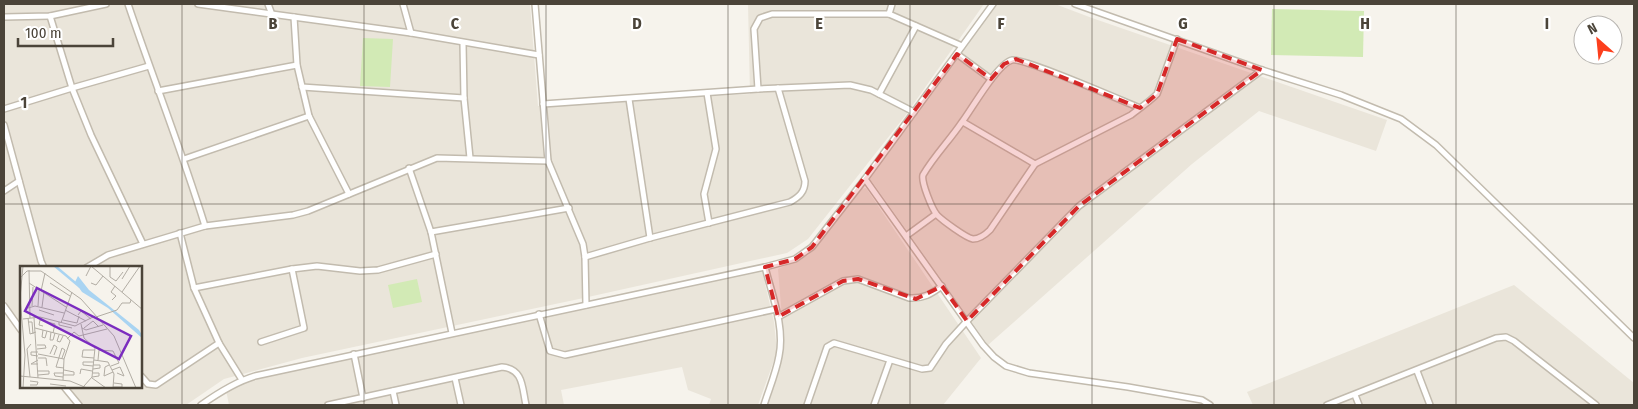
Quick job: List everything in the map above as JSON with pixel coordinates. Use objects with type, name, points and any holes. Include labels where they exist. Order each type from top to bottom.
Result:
[{"type":"street","points":[[4,17],[50,16],[81,7],[106,4]]},
{"type":"street","points":[[128,4],[184,159],[205,226]]},
{"type":"street","points":[[198,4],[271,12],[539,55]]},
{"type":"street","points":[[268,4],[271,12]]},
{"type":"street","points":[[403,4],[411,33]]},
{"type":"street","points":[[535,4],[548,161],[582,240],[585,257],[586,305]]},
{"type":"street","points":[[889,14],[892,4]]},
{"type":"street","points":[[201,405],[242,380],[795,259],[812,247],[865,179],[993,4]]},
{"type":"street","points":[[1075,4],[1262,70],[1341,95],[1401,119],[1436,145],[1634,338]]},
{"type":"street","points":[[758,90],[754,29],[760,18],[772,14],[889,14],[962,46]]},
{"type":"street","points":[[50,16],[72,88],[91,135],[143,244]]},
{"type":"street","points":[[294,17],[297,66],[309,116],[349,194]]},
{"type":"street","points":[[879,94],[916,26]]},
{"type":"street","points":[[1140,108],[1016,59],[1004,64],[923,175],[923,183],[936,214],[972,239],[982,237],[990,230],[1035,164],[1140,108],[1157,94],[1177,39]]},
{"type":"street","points":[[463,43],[464,98],[470,158]]},
{"type":"street","points":[[957,54],[991,80]]},
{"type":"street","points":[[4,109],[149,66]]},
{"type":"street","points":[[158,91],[297,66]]},
{"type":"street","points":[[807,405],[827,347],[830,344],[834,343],[922,369],[930,368],[946,344],[967,321],[1079,206],[1262,70]]},
{"type":"street","points":[[543,104],[850,85],[862,87],[879,94],[914,112]]},
{"type":"street","points":[[302,87],[464,98]]},
{"type":"street","points":[[585,257],[650,238],[790,202],[797,198],[805,187],[805,181],[778,88]]},
{"type":"street","points":[[707,93],[716,149],[704,194],[708,223]]},
{"type":"street","points":[[629,99],[650,238]]},
{"type":"street","points":[[184,159],[309,116]]},
{"type":"street","points":[[963,122],[1035,164]]},
{"type":"street","points":[[4,125],[43,266]]},
{"type":"street","points":[[89,266],[108,255],[205,226],[293,215],[308,211],[437,158],[548,161]]},
{"type":"street","points":[[409,168],[431,232],[452,333]]},
{"type":"street","points":[[865,179],[988,351],[1006,366],[1029,373],[1202,400],[1210,405]]},
{"type":"street","points":[[4,190],[19,182]]},
{"type":"street","points":[[431,232],[569,208]]},
{"type":"street","points":[[906,236],[936,214]]},
{"type":"street","points":[[180,233],[194,288],[220,343],[242,380]]},
{"type":"street","points":[[194,288],[322,265],[360,271],[378,270],[436,254]]},
{"type":"street","points":[[765,267],[778,317],[780,343],[779,357],[765,405]]},
{"type":"street","points":[[261,342],[304,328],[292,269]]},
{"type":"street","points":[[778,317],[843,281],[851,279],[858,279],[916,299],[930,295],[942,286]]},
{"type":"street","points":[[4,306],[20,329]]},
{"type":"street","points":[[539,314],[550,351],[565,355],[776,309]]},
{"type":"street","points":[[1328,405],[1496,338],[1506,337],[1514,341],[1596,405]]},
{"type":"street","points":[[142,377],[148,384],[156,385],[220,343]]},
{"type":"street","points":[[354,354],[363,398]]},
{"type":"street","points":[[874,405],[890,360]]},
{"type":"street","points":[[332,405],[502,368],[512,369],[520,376],[526,405]]},
{"type":"street","points":[[1416,371],[1430,405]]},
{"type":"street","points":[[455,378],[461,405]]},
{"type":"street","points":[[66,389],[78,405]]},
{"type":"street","points":[[393,391],[396,405]]},
{"type":"street","points":[[1355,395],[1360,405]]},
{"type":"highlighted area","points":[[1177,39],[1262,70],[1079,206],[967,321],[942,286],[916,299],[858,279],[843,281],[778,317],[765,267],[795,259],[812,247],[957,54],[991,79],[1004,64],[1016,59],[1140,108],[1157,94]]},
{"type":"shaded area","points":[[4,4],[530,4],[538,106],[750,94],[748,4],[984,4],[905,116],[808,239],[787,253],[302,358],[224,379],[186,405],[83,405],[71,389],[142,389],[142,266],[20,266],[20,323],[4,301]]},
{"type":"shaded area","points":[[993,4],[1055,4],[1387,120],[1376,151],[1259,111],[1192,164],[988,345],[873,183],[866,177]]},
{"type":"shaded area","points":[[866,188],[981,358],[943,405],[765,405],[783,350],[778,269],[809,255],[857,190]]},
{"type":"shaded area","points":[[762,271],[774,322],[777,352],[758,405],[709,405],[711,399],[688,390],[682,367],[561,390],[564,405],[229,405],[226,390],[233,385],[259,377],[573,309]]},
{"type":"shaded area","points":[[1514,285],[1634,383],[1634,405],[1253,405],[1247,392]]},
{"type":"green space","points":[[1272,9],[1364,11],[1363,57],[1271,55]]},
{"type":"green space","points":[[363,38],[393,39],[390,87],[360,86]]},
{"type":"green space","points":[[417,279],[422,302],[393,308],[388,285]]}]
